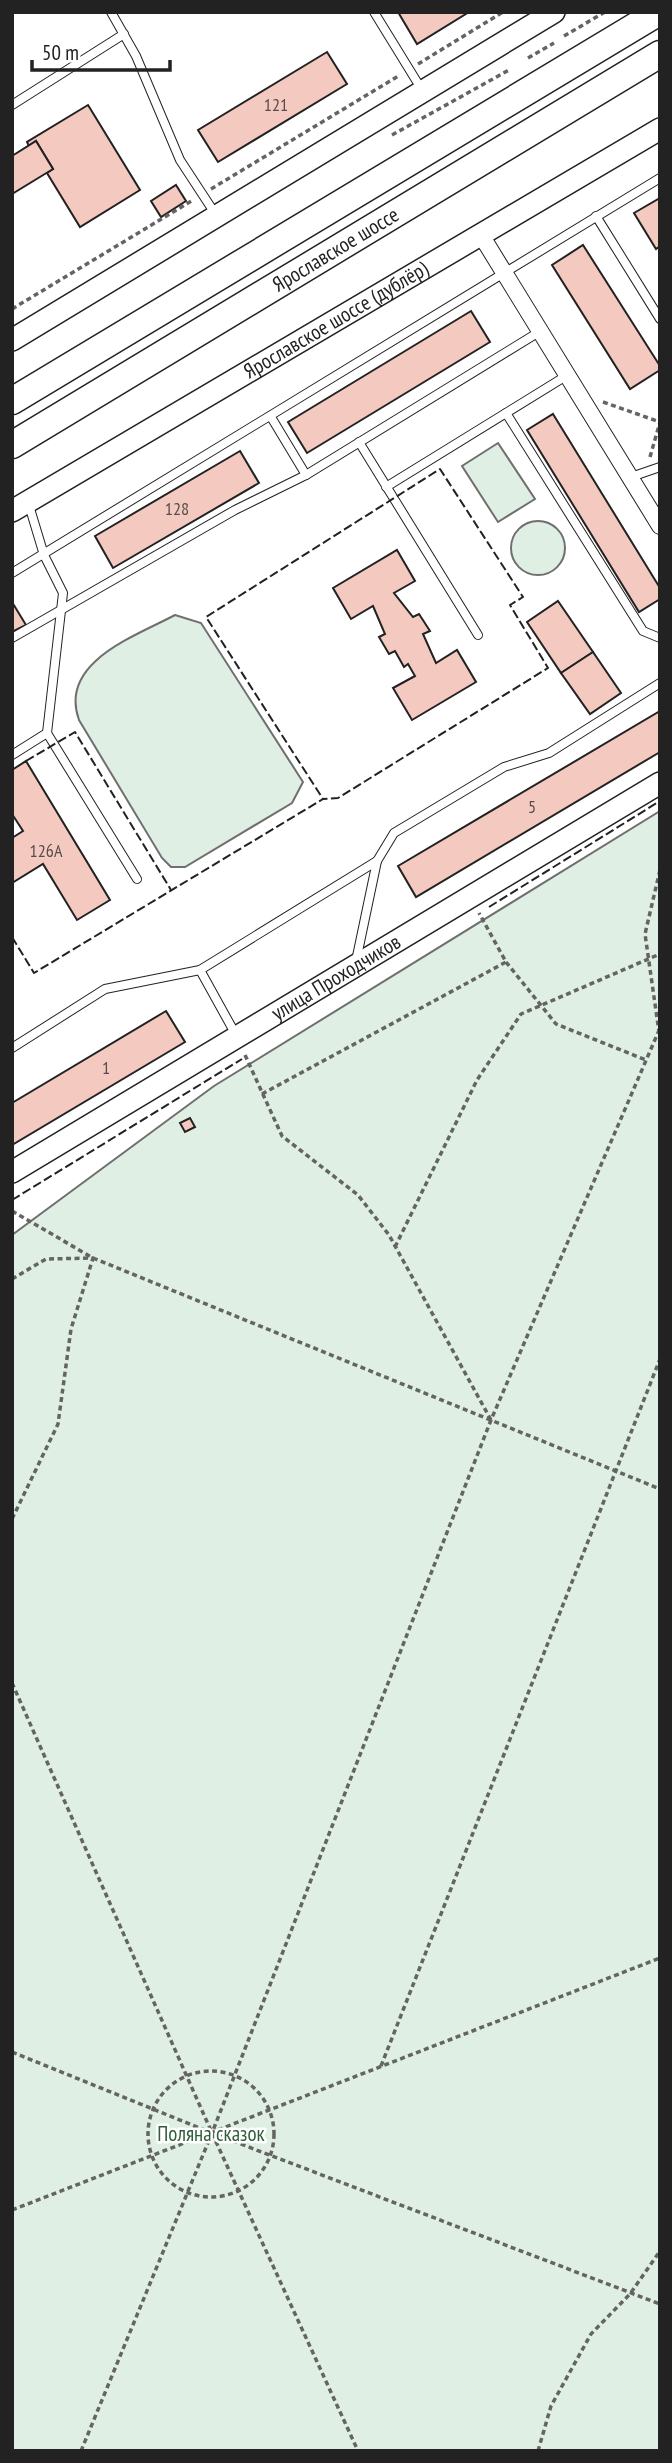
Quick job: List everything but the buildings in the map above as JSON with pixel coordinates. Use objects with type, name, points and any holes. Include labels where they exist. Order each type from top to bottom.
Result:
[{"type":"main road","name":"Ярославское шоссе","points":[[12,401],[659,12]]},
{"type":"main road","name":"Ярославское шоссе","points":[[12,445],[660,54]]},
{"type":"street","points":[[12,340],[218,218],[554,12]]},
{"type":"street","name":"Ярославское шоссе (дублёр)","points":[[20,507],[660,129]]},
{"type":"street","points":[[481,235],[566,376],[638,474],[660,526]]},
{"type":"street","name":"улица Проходчиков","points":[[12,1172],[660,783]]},
{"type":"lane","points":[[111,12],[136,56],[180,160],[218,218]]},
{"type":"lane","points":[[374,12],[424,92]]},
{"type":"lane","points":[[12,105],[124,34]]},
{"type":"lane","points":[[12,573],[271,416],[502,271],[660,178]]},
{"type":"lane","points":[[596,216],[660,319]]},
{"type":"lane","points":[[12,638],[235,510],[306,475],[539,331]]},
{"type":"lane","points":[[387,487],[566,376]]},
{"type":"lane","points":[[506,413],[643,631],[660,638]]},
{"type":"lane","points":[[271,416],[306,475]]},
{"type":"lane","points":[[359,442],[478,635]]},
{"type":"lane","points":[[638,474],[660,467]]},
{"type":"lane","points":[[20,507],[63,593],[47,733],[137,878]]},
{"type":"lane","points":[[355,966],[377,862],[394,833],[504,767],[549,753],[660,683]]},
{"type":"lane","points":[[12,755],[47,733]]},
{"type":"lane","points":[[12,1048],[105,989],[200,970],[377,862]]},
{"type":"lane","points":[[200,970],[237,1037]]},
{"type":"path","points":[[12,309],[503,12]]},
{"type":"path","points":[[564,36],[605,12]]},
{"type":"path","points":[[528,58],[554,43]]},
{"type":"path","points":[[385,139],[509,70]]},
{"type":"path","points":[[578,394],[660,422],[638,474]]},
{"type":"path","points":[[660,870],[645,934],[660,1039]]},
{"type":"path","points":[[470,898],[506,962],[556,1024],[646,1060]]},
{"type":"path","points":[[395,1247],[477,1080],[521,1014],[660,954]]},
{"type":"path","points":[[262,1094],[506,962]]},
{"type":"path","points":[[81,2451],[235,2076],[491,1420],[659,1030]]},
{"type":"path","points":[[237,1037],[282,1136],[358,1195],[395,1247],[491,1420]]},
{"type":"path","points":[[12,1211],[93,1258],[660,1489]]},
{"type":"path","points":[[12,1279],[46,1259],[93,1258]]},
{"type":"path","points":[[12,1519],[58,1424],[71,1329],[93,1258]]},
{"type":"path","points":[[381,2066],[613,1470],[660,1359]]},
{"type":"path","points":[[12,1684],[212,2133],[358,2451]]},
{"type":"path","points":[[12,2210],[660,1958]]},
{"type":"path","points":[[12,2052],[212,2133],[660,2304]]},
{"type":"path","points":[[219,2071],[235,2076],[256,2090],[270,2110],[274,2140],[270,2155],[263,2170],[239,2191],[221,2197],[187,2193],[172,2185],[151,2157],[148,2125],[152,2109],[160,2095],[186,2075],[219,2071]]},
{"type":"path","points":[[538,2451],[551,2406],[591,2334],[629,2294],[660,2251]]},
{"type":"green space","points":[[498,443],[535,499],[498,522],[462,466]]},
{"type":"green space","points":[[538,521],[557,529],[565,548],[557,567],[538,575],[519,567],[511,548],[519,529]]},
{"type":"green space","points":[[175,615],[201,623],[303,782],[292,803],[185,867],[171,867],[162,858],[79,720],[75,700],[80,682],[90,667],[104,654]]},
{"type":"green space","name":"Поляна сказок","points":[[660,811],[660,2451],[12,2451],[12,1235],[214,1086]]},
{"type":"fence","points":[[12,937],[34,973],[323,799],[338,798],[548,668],[510,605],[523,597],[440,469],[206,617],[323,799]]},
{"type":"fence","points":[[26,761],[75,732],[171,890]]},
{"type":"fence","points":[[489,907],[660,801]]},
{"type":"fence","points":[[12,1200],[242,1059]]}]
